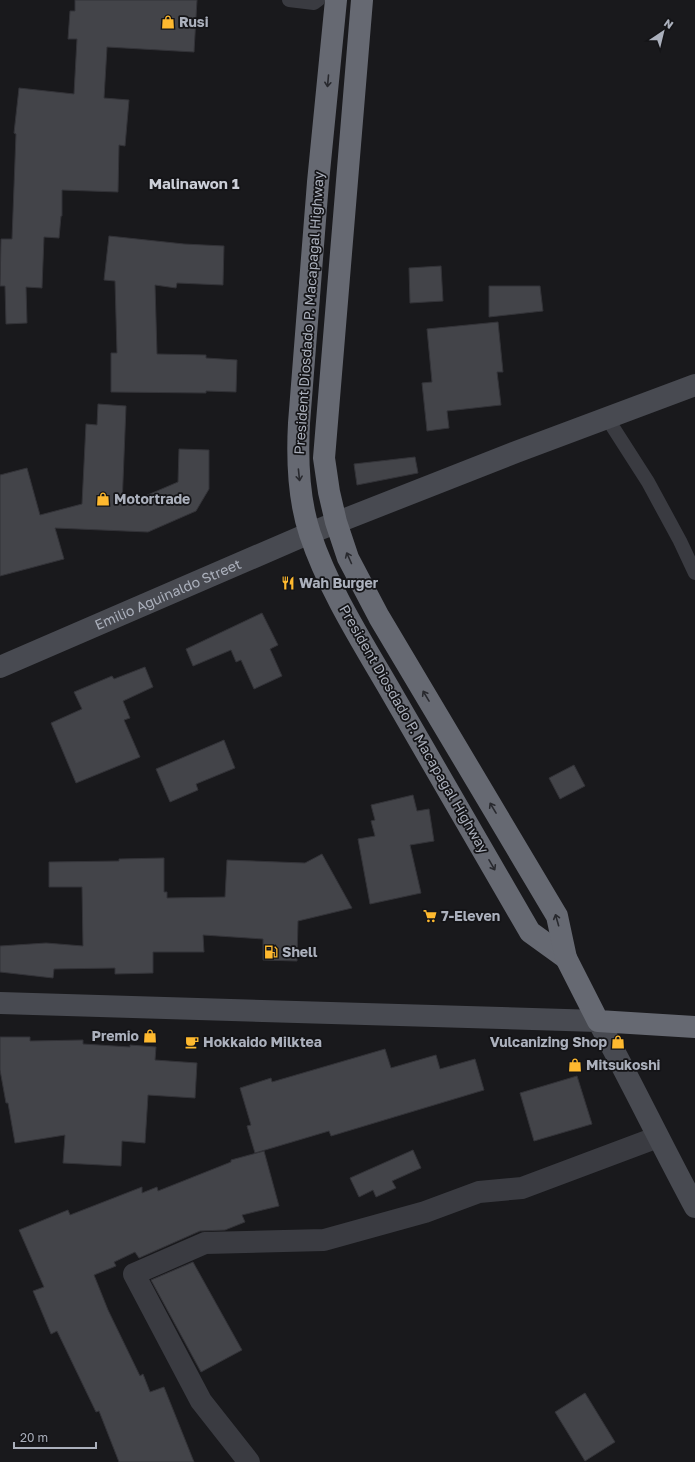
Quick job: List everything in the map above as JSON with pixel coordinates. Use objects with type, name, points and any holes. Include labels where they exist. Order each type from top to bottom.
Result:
[{"type":"highway","name":"President Diosdado P. Macapagal Highway","points":[[336,0],[308,311],[297,460],[302,497],[310,533],[323,570],[356,630],[530,932],[566,958]]},
{"type":"highway","name":"President Diosdado P. Macapagal Highway","points":[[362,0],[324,458],[329,492],[336,522],[348,558],[379,617],[557,916],[566,958],[598,1022]]},
{"type":"highway","points":[[331,52],[357,55]]},
{"type":"highway","points":[[308,311],[336,315]]},
{"type":"highway","points":[[598,1022],[695,1027]]},
{"type":"street","name":"Emilio Aguinaldo Street","points":[[0,667],[336,522],[516,452],[695,385]]},
{"type":"street","points":[[0,1003],[598,1022],[629,1077],[658,1137],[695,1207]]},
{"type":"street","points":[[249,1462],[201,1401],[134,1274],[205,1243],[324,1240],[425,1212],[479,1192],[522,1188],[658,1137]]},
{"type":"lane","points":[[289,0],[314,3],[318,0]]},
{"type":"lane","points":[[607,418],[648,482],[695,573]]},
{"type":"building","points":[[75,0],[197,0],[194,52],[107,47],[104,98],[129,100],[125,146],[119,145],[118,192],[62,190],[62,216],[59,238],[44,237],[42,288],[26,287],[27,323],[6,324],[5,286],[0,286],[1,239],[12,239],[16,134],[14,133],[19,88],[74,94],[77,39],[68,39],[70,11],[75,11]]},
{"type":"building","points":[[109,236],[184,244],[224,246],[223,285],[177,283],[176,288],[155,285],[157,354],[206,355],[206,358],[237,360],[236,392],[111,392],[111,353],[117,353],[115,281],[104,280]]},
{"type":"building","points":[[441,266],[443,301],[410,303],[409,268]]},
{"type":"building","points":[[489,286],[540,286],[543,311],[489,317]]},
{"type":"building","points":[[498,322],[503,372],[497,372],[501,405],[447,411],[449,428],[427,431],[422,383],[432,382],[427,329]]},
{"type":"building","points":[[98,404],[126,406],[122,506],[178,482],[179,449],[209,450],[209,489],[196,511],[148,532],[55,528],[64,559],[0,576],[0,475],[27,468],[40,515],[82,504],[86,424],[97,425]]},
{"type":"building","points":[[415,457],[418,473],[357,485],[354,464]]},
{"type":"building","points":[[262,613],[278,645],[270,649],[282,676],[254,689],[241,660],[236,662],[231,650],[193,666],[186,649]]},
{"type":"building","points":[[145,667],[153,687],[123,701],[130,718],[124,720],[140,757],[76,783],[51,723],[82,709],[74,692],[112,676],[114,679]]},
{"type":"building","points":[[224,740],[235,768],[196,784],[198,790],[170,802],[156,769]]},
{"type":"building","points":[[574,765],[585,786],[560,799],[549,778]]},
{"type":"building","points":[[413,795],[417,811],[429,809],[434,841],[410,845],[421,893],[370,904],[358,839],[375,836],[371,821],[375,820],[371,805]]},
{"type":"building","points":[[322,854],[352,908],[298,921],[297,961],[263,960],[263,939],[203,935],[204,952],[153,952],[153,973],[115,974],[115,968],[54,969],[53,978],[0,972],[0,946],[46,943],[83,946],[82,887],[49,887],[49,862],[119,861],[119,859],[164,858],[164,892],[167,892],[167,898],[225,897],[227,860],[305,863]]},
{"type":"building","points":[[0,1037],[30,1037],[30,1041],[83,1040],[83,1044],[156,1047],[155,1060],[197,1063],[195,1098],[148,1095],[145,1143],[122,1141],[121,1166],[63,1163],[65,1135],[15,1143],[0,1070]]},
{"type":"building","points":[[385,1049],[391,1068],[436,1055],[440,1069],[475,1059],[484,1090],[331,1136],[329,1131],[255,1153],[247,1126],[251,1125],[240,1088],[271,1078],[272,1082]]},
{"type":"building","points":[[577,1076],[592,1124],[534,1141],[520,1093]]},
{"type":"building","points":[[413,1150],[421,1168],[392,1181],[396,1188],[376,1197],[373,1190],[359,1197],[350,1178]]},
{"type":"building","points":[[264,1151],[279,1206],[242,1215],[245,1222],[225,1230],[200,1231],[139,1258],[135,1252],[114,1262],[116,1266],[94,1275],[108,1310],[140,1376],[143,1374],[150,1392],[164,1387],[194,1462],[119,1462],[99,1411],[96,1412],[57,1331],[51,1334],[33,1291],[44,1287],[19,1230],[68,1210],[70,1215],[142,1187],[142,1193],[157,1187],[158,1191],[231,1162],[231,1160]]},
{"type":"building","points":[[193,1262],[242,1350],[201,1372],[151,1280]]},
{"type":"building","points":[[585,1393],[615,1442],[585,1461],[555,1412]]},
{"type":"place","name":"Rusi","points":[[168,22]]},
{"type":"place","name":"Motortrade","points":[[103,499]]},
{"type":"place","name":"Wah Burger","points":[[288,583]]},
{"type":"place","name":"7-Eleven","points":[[430,916]]},
{"type":"place","name":"Shell","points":[[271,952]]},
{"type":"place","name":"Premio","points":[[150,1036]]},
{"type":"place","name":"Hokkaido Milktea","points":[[192,1042]]},
{"type":"place","name":"Vulcanizing Shop","points":[[618,1042]]},
{"type":"place","name":"Mitsukoshi","points":[[575,1065]]},
{"type":"district","name":"Malinawon 1","points":[[194,184]]}]
